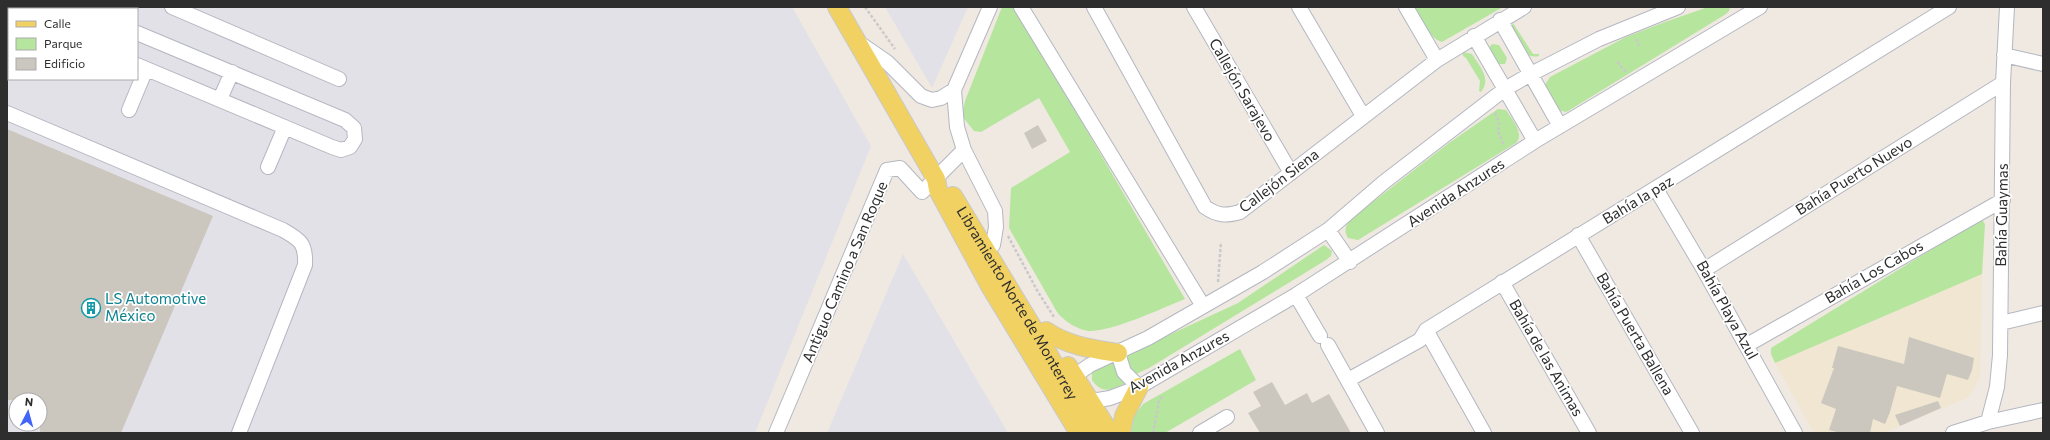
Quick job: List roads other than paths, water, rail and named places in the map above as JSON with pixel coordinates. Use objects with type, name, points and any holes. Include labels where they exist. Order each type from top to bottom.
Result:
[{"type":"main road","name":"Libramiento Norte de Monterrey","points":[[837,7],[940,181],[979,238],[1081,398],[1093,433]]},
{"type":"main road","name":"Libramiento Norte de Monterrey","points":[[940,181],[938,190],[990,286],[1079,433]]},
{"type":"main road","points":[[940,181],[960,197],[1015,274],[1046,331],[1075,378],[1081,398],[1110,433]]},
{"type":"main road","points":[[990,286],[1002,295],[1045,367],[1063,393],[1081,398]]},
{"type":"main road","points":[[1046,331],[1060,340],[1070,344],[1118,353]]},
{"type":"main road","points":[[1121,433],[1124,416],[1139,387]]},
{"type":"main road","points":[[1081,398],[1073,408],[1084,433]]},
{"type":"street","points":[[172,7],[339,78]]},
{"type":"street","points":[[990,7],[954,90],[957,127],[964,150],[995,211],[996,227],[993,245]]},
{"type":"street","points":[[1021,7],[1203,306]]},
{"type":"street","name":"Callejón Siena","points":[[1094,7],[1205,207],[1216,214],[1228,216],[1240,212],[1437,60],[1500,20],[1524,7]]},
{"type":"street","name":"Callejón Sarajevo","points":[[1194,7],[1291,173]]},
{"type":"street","points":[[1299,7],[1363,116]]},
{"type":"street","points":[[1406,7],[1437,60]]},
{"type":"street","points":[[1075,378],[1080,372],[1090,365],[1118,353],[1263,272],[1328,230],[1384,182],[1505,89],[1599,39],[1678,7]]},
{"type":"street","name":"Avenida Anzures","points":[[1081,398],[1110,398],[1139,387],[1350,262],[1535,141],[1744,11],[1760,7]]},
{"type":"street","name":"Bahía la paz","points":[[1348,380],[1420,340],[1426,330],[1502,282],[1656,189],[1949,7]]},
{"type":"street","name":"Bahía Guaymas","points":[[1988,422],[1997,388],[2001,323],[2003,83],[2007,7]]},
{"type":"street","points":[[1500,20],[1560,126]]},
{"type":"street","points":[[129,110],[142,67],[341,150],[350,147],[355,139],[354,128],[345,120],[138,33]]},
{"type":"street","points":[[1474,36],[1535,141]]},
{"type":"street","points":[[858,42],[887,62],[921,96],[932,100],[941,98],[954,90]]},
{"type":"street","points":[[2004,55],[2043,64]]},
{"type":"street","points":[[220,99],[232,72]]},
{"type":"street","name":"Bahía Puerto Nuevo","points":[[1704,270],[2003,83]]},
{"type":"street","points":[[7,113],[283,230],[297,238],[306,250],[305,265],[239,433]]},
{"type":"street","points":[[268,167],[285,127]]},
{"type":"street","points":[[940,181],[964,150]]},
{"type":"street","name":"Antiguo Camino a San Roque","points":[[776,433],[887,170],[900,168],[922,192],[940,181]]},
{"type":"street","name":"Bahía Playa Azul","points":[[1656,189],[1747,345],[1795,433]]},
{"type":"street","name":"Bahía Los Cabos","points":[[1747,345],[2003,200]]},
{"type":"street","points":[[1328,230],[1350,262]]},
{"type":"street","name":"Bahía Puerta Ballena","points":[[1578,235],[1692,433]]},
{"type":"street","name":"Bahía de las Animas","points":[[1502,282],[1589,433]]},
{"type":"street","points":[[1296,295],[1348,380],[1377,433]]},
{"type":"street","points":[[2001,323],[2043,313]]},
{"type":"street","points":[[1426,330],[1484,433]]},
{"type":"street","points":[[1118,353],[1124,372],[1139,387]]},
{"type":"street","points":[[1953,433],[1988,422],[2043,410]]},
{"type":"street","points":[[1200,433],[1227,417]]},
{"type":"place","name":"LS Automotive México","points":[[91,308]]}]
